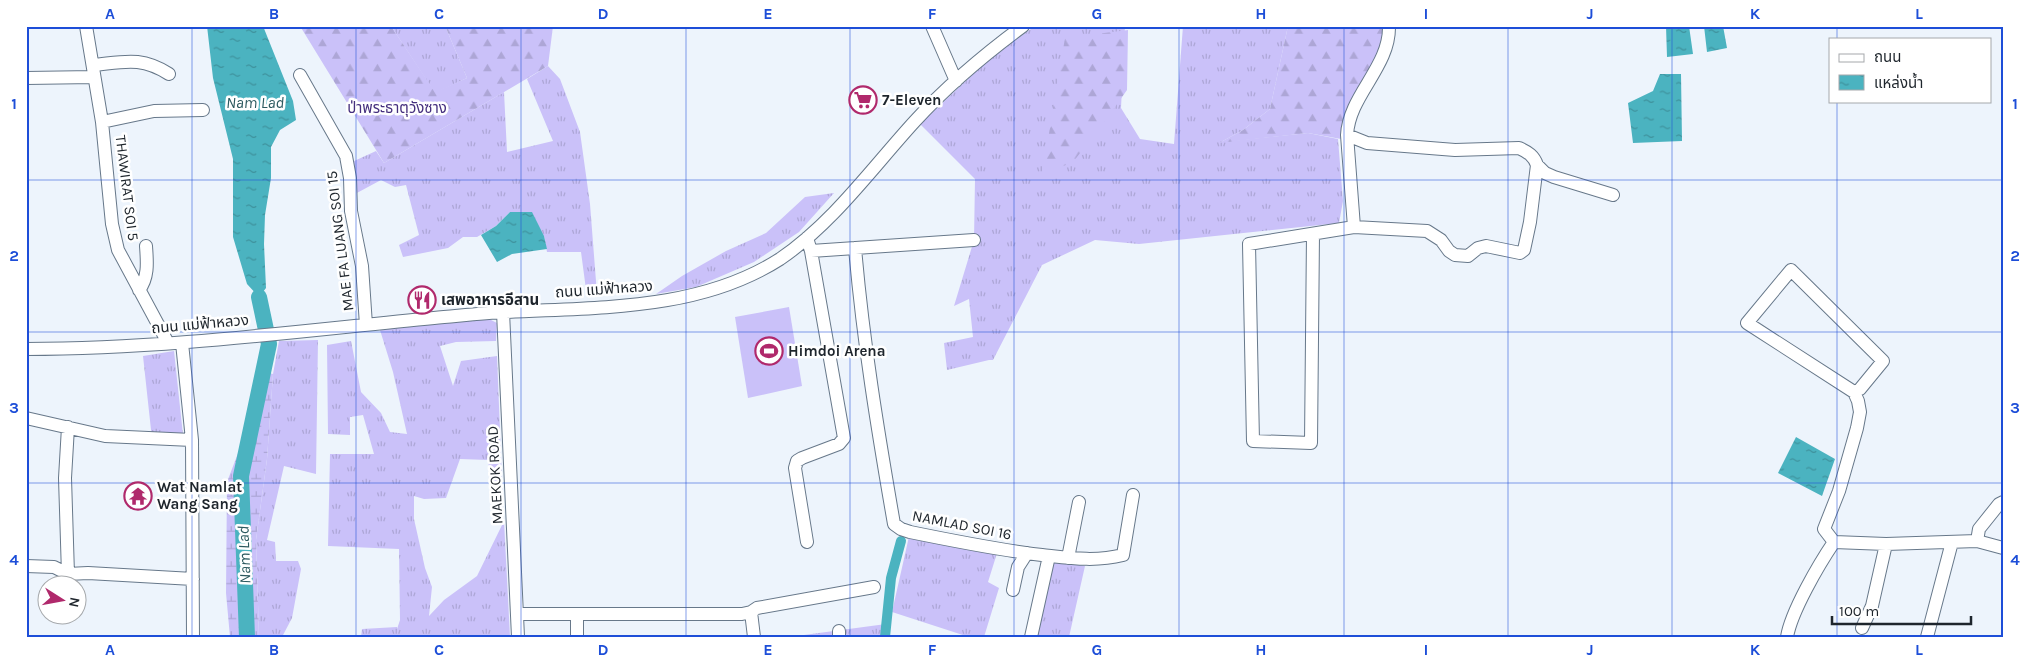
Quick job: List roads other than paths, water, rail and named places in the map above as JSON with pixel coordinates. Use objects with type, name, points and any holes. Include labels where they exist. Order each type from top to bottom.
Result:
[{"type":"street","name":"THAWIRAT SOI 5","points":[[86,26],[102,122],[112,224],[118,250],[168,343]]},
{"type":"street","points":[[932,26],[956,81]]},
{"type":"street","name":"ถนน แม่ฟ้าหลวง","points":[[26,349],[109,348],[182,343],[503,312],[624,306],[687,296],[733,281],[767,266],[807,238],[836,210],[927,108],[956,81],[1023,26]]},
{"type":"street","points":[[1354,226],[1347,135],[1348,121],[1385,52],[1389,26]]},
{"type":"street","points":[[26,78],[94,71],[141,61],[152,64],[169,74]]},
{"type":"street","name":"MAE FA LUANG SOI 15","points":[[300,75],[346,156],[350,178],[351,211],[362,266],[366,325]]},
{"type":"street","points":[[102,122],[154,111],[202,110]]},
{"type":"street","points":[[1347,135],[1367,143],[1454,150],[1519,148],[1531,156],[1545,173],[1613,195]]},
{"type":"street","points":[[1312,234],[1311,443],[1253,441],[1249,244],[1354,226],[1427,232],[1441,240],[1448,251],[1462,256],[1468,256],[1478,248],[1486,246],[1520,253],[1524,250],[1530,222],[1537,165]]},
{"type":"street","points":[[807,238],[811,251],[844,438],[840,444],[797,461],[795,468],[807,542]]},
{"type":"street","points":[[811,251],[974,240]]},
{"type":"street","points":[[139,290],[144,283],[146,274],[146,246]]},
{"type":"street","name":"NAMLAD SOI 16","points":[[856,248],[861,313],[874,412],[894,524],[910,532],[998,550],[1087,560],[1123,555],[1134,495]]},
{"type":"street","points":[[1834,542],[1824,529],[1840,491],[1857,428],[1860,412],[1858,401],[1854,392],[1748,323],[1791,270],[1883,361],[1860,389],[1854,392]]},
{"type":"street","name":"MAEKOK ROAD","points":[[503,312],[518,637]]},
{"type":"street","points":[[182,343],[192,440],[193,637]]},
{"type":"street","points":[[26,418],[105,436],[192,440]]},
{"type":"street","points":[[68,427],[65,478],[68,574]]},
{"type":"street","points":[[1068,558],[1079,502]]},
{"type":"street","points":[[1977,541],[1980,529],[1999,504],[2003,502]]},
{"type":"street","points":[[1834,542],[1886,544],[1977,541],[2003,548]]},
{"type":"street","points":[[1787,637],[1792,618],[1834,542]]},
{"type":"street","points":[[1927,637],[1952,542]]},
{"type":"street","points":[[1862,628],[1872,606],[1886,544]]},
{"type":"street","points":[[1013,590],[1018,567],[1027,553]]},
{"type":"street","points":[[1031,637],[1049,556]]},
{"type":"street","points":[[26,566],[54,566],[68,574],[88,573],[193,580]]},
{"type":"street","points":[[517,614],[742,614],[752,612],[757,608],[874,587]]},
{"type":"street","points":[[752,612],[754,637]]},
{"type":"street","points":[[577,614],[577,637]]},
{"type":"water","name":"Nam Lad","points":[[207,26],[263,26],[293,101],[296,120],[280,130],[271,147],[271,178],[265,215],[266,288],[259,297],[247,284],[233,237],[233,159],[213,78]]},
{"type":"water","points":[[1666,26],[1689,26],[1693,54],[1667,57]]},
{"type":"water","points":[[1704,26],[1723,26],[1727,48],[1707,52]]},
{"type":"water","points":[[1660,74],[1681,74],[1682,141],[1633,143],[1628,103],[1653,91]]},
{"type":"water","points":[[510,212],[532,212],[544,236],[547,249],[512,254],[497,262],[481,235],[496,226]]},
{"type":"water","points":[[1796,437],[1835,459],[1822,496],[1778,473]]},
{"type":"waterway","name":"Nam Lad","points":[[247,637],[241,476],[269,344],[259,297]]},
{"type":"waterway","points":[[885,637],[891,578],[901,541]]},
{"type":"place","name":"7-Eleven","points":[[863,100]]},
{"type":"place","name":"เสพอาหารอีสาน","points":[[422,300]]},
{"type":"place","name":"Himdoi Arena","points":[[769,351]]},
{"type":"place","name":"Wat Namlat Wang Sang","points":[[138,496]]},
{"type":"park label","name":"ป่าพระธาตุวังซาง","points":[[397,108]]}]
